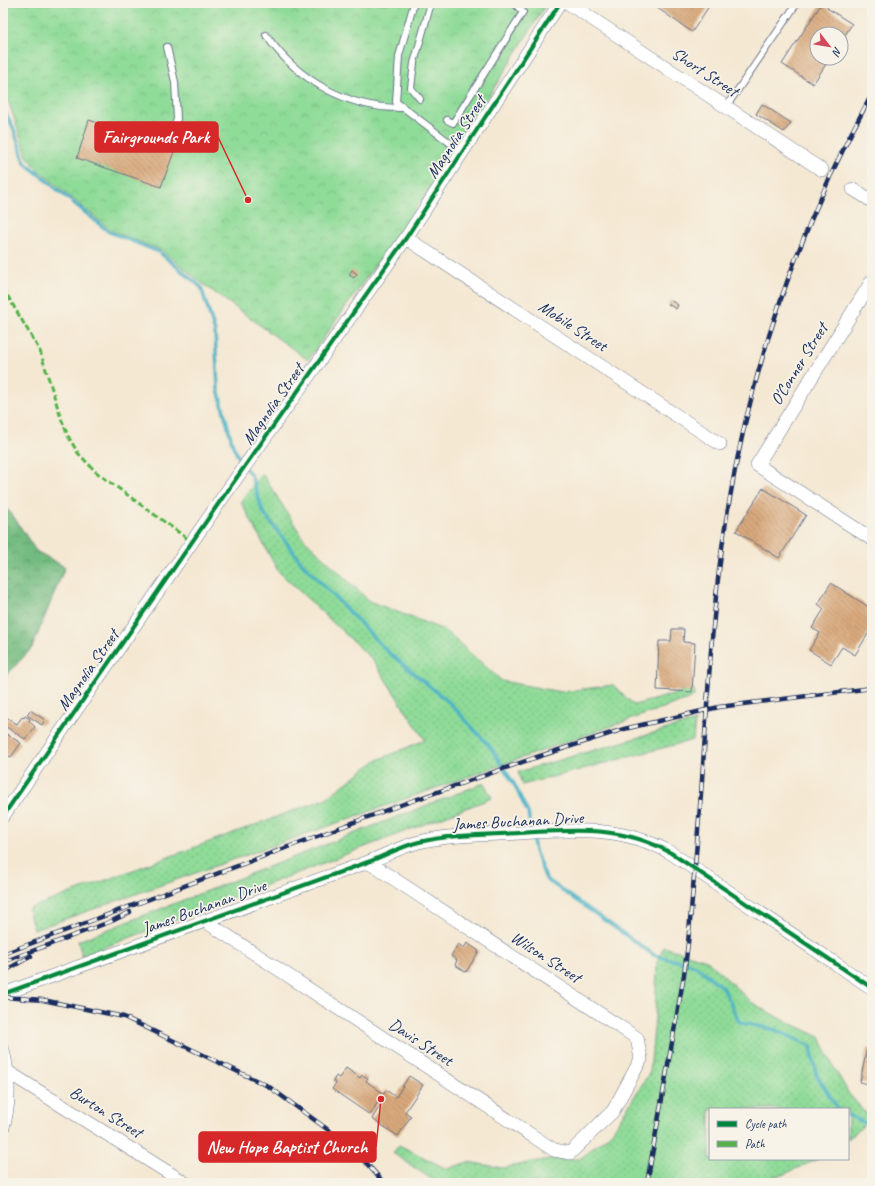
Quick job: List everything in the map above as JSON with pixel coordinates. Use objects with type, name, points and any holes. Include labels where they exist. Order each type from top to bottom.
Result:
[{"type":"street","name":"Magnolia Street","points":[[3,816],[249,460],[406,238],[560,3]]},
{"type":"street","name":"Short Street","points":[[568,3],[822,170]]},
{"type":"street","points":[[853,190],[872,201]]},
{"type":"street","name":"Mobile Street","points":[[406,238],[720,444]]},
{"type":"street","name":"O'Conner Street","points":[[872,281],[757,465],[872,539]]},
{"type":"street","name":"James Buchanan Drive","points":[[3,994],[368,862],[418,842],[466,834],[520,833],[548,830],[599,830],[632,836],[652,842],[695,868],[872,988]]},
{"type":"street","name":"Wilson Street","points":[[368,862],[637,1038],[641,1059],[613,1111]]},
{"type":"street","name":"Davis Street","points":[[205,921],[554,1150],[570,1153],[613,1111]]},
{"type":"street","points":[[3,1050],[8,1072],[8,1113],[3,1127]]},
{"type":"street","name":"Burton Street","points":[[8,1072],[182,1182]]},
{"type":"lane","points":[[414,3],[399,56],[396,102],[462,152]]},
{"type":"lane","points":[[420,100],[411,88],[414,63],[431,3]]},
{"type":"lane","points":[[447,120],[453,123],[523,12],[514,3]]},
{"type":"lane","points":[[726,107],[797,3]]},
{"type":"lane","points":[[266,35],[273,46],[295,68],[324,89],[356,102],[382,108],[403,108]]},
{"type":"lane","points":[[167,47],[175,82],[177,119],[168,146]]},
{"type":"green space","points":[[3,3],[547,3],[445,167],[308,360],[203,284],[161,250],[112,231],[38,170],[27,156],[9,103],[3,97]]},
{"type":"green space","points":[[262,473],[303,538],[369,601],[444,630],[502,681],[561,692],[613,685],[634,705],[694,689],[694,697],[34,930],[28,909],[325,799],[375,761],[425,740],[372,659],[278,571],[241,502]]},
{"type":"green space","points":[[3,506],[12,514],[36,551],[65,567],[32,648],[3,679]]},
{"type":"green space","points":[[695,721],[693,740],[522,785],[518,772]]},
{"type":"green space","points":[[484,783],[492,798],[82,956],[78,941]]},
{"type":"green space","points":[[664,947],[707,960],[751,1002],[777,1017],[820,1037],[832,1064],[849,1094],[871,1119],[849,1138],[849,1108],[709,1108],[709,1160],[816,1160],[782,1175],[746,1183],[437,1183],[393,1153],[399,1145],[447,1169],[468,1162],[503,1168],[549,1159],[580,1159],[612,1132],[650,1072],[655,1017],[657,962]]},
{"type":"building","points":[[644,3],[711,3],[692,32],[653,5],[651,7]]},
{"type":"building","points":[[822,3],[830,3],[827,8],[852,24],[849,29],[849,26],[809,26],[809,66],[825,66],[813,84],[782,64]]},
{"type":"building","points":[[762,104],[791,123],[784,132],[756,114]]},
{"type":"building","points":[[89,120],[175,149],[161,187],[77,158]]},
{"type":"building","points":[[352,270],[357,274],[354,278],[349,275]]},
{"type":"building","points":[[670,300],[678,305],[676,309],[668,304]]},
{"type":"building","points":[[763,488],[806,515],[779,558],[736,531]]},
{"type":"building","points":[[831,583],[872,609],[872,636],[868,634],[855,655],[842,647],[831,664],[809,650],[820,633],[812,628],[824,609],[818,604]]},
{"type":"building","points":[[672,629],[684,629],[683,642],[695,643],[692,692],[657,690],[659,641],[671,641]]},
{"type":"building","points":[[30,710],[45,720],[42,725],[27,715]]},
{"type":"building","points":[[3,715],[17,724],[22,717],[24,718],[25,716],[30,719],[29,721],[35,727],[25,739],[3,725]]},
{"type":"building","points":[[3,732],[21,743],[11,757],[3,753]]},
{"type":"building","points":[[467,943],[479,951],[466,972],[455,965],[457,960],[451,956],[458,944],[464,948]]},
{"type":"building","points":[[867,1048],[872,1049],[872,1085],[860,1082]]},
{"type":"building","points":[[346,1068],[360,1078],[362,1075],[368,1078],[366,1081],[384,1094],[386,1090],[396,1097],[409,1076],[423,1085],[405,1112],[411,1116],[398,1136],[372,1119],[381,1104],[378,1102],[370,1115],[332,1089],[336,1083],[333,1081],[336,1076],[339,1078]]},
{"type":"waterway","points":[[3,108],[13,127],[25,163],[109,232],[159,252],[201,287],[215,332],[218,389],[233,446],[242,465]]},
{"type":"waterway","points":[[246,469],[251,475],[263,512],[302,563],[388,652],[450,703],[491,748],[514,784],[528,813],[535,851],[546,879],[654,955],[696,966],[724,989],[739,1022],[776,1030],[811,1046],[816,1074],[837,1108]]},
{"type":"waterway","points":[[849,1115],[872,1126]]},
{"type":"railway","points":[[647,1183],[684,975],[688,943],[717,586],[736,465],[748,410],[780,301],[822,195],[872,94]]},
{"type":"railway","points":[[3,954],[392,808],[534,758],[624,729],[719,707],[872,688]]},
{"type":"railway","points":[[3,962],[112,921],[130,912]]},
{"type":"railway","points":[[3,972],[31,956]]},
{"type":"railway","points":[[3,997],[43,1000],[124,1017],[268,1086],[353,1148],[384,1183]]},
{"type":"marked path","points":[[3,288],[40,351],[61,418],[68,436],[78,453],[96,472],[192,542]]},
{"type":"cycle path","points":[[3,816],[223,497],[406,238],[560,3]]},
{"type":"cycle path","points":[[3,994],[368,862],[413,844],[431,839],[456,836],[559,831],[597,831],[615,834],[652,844],[671,853],[872,988]]},
{"type":"place","name":"Fairgrounds Park","points":[[248,200]]},
{"type":"place","name":"New Hope Baptist Church","points":[[381,1099]]}]
